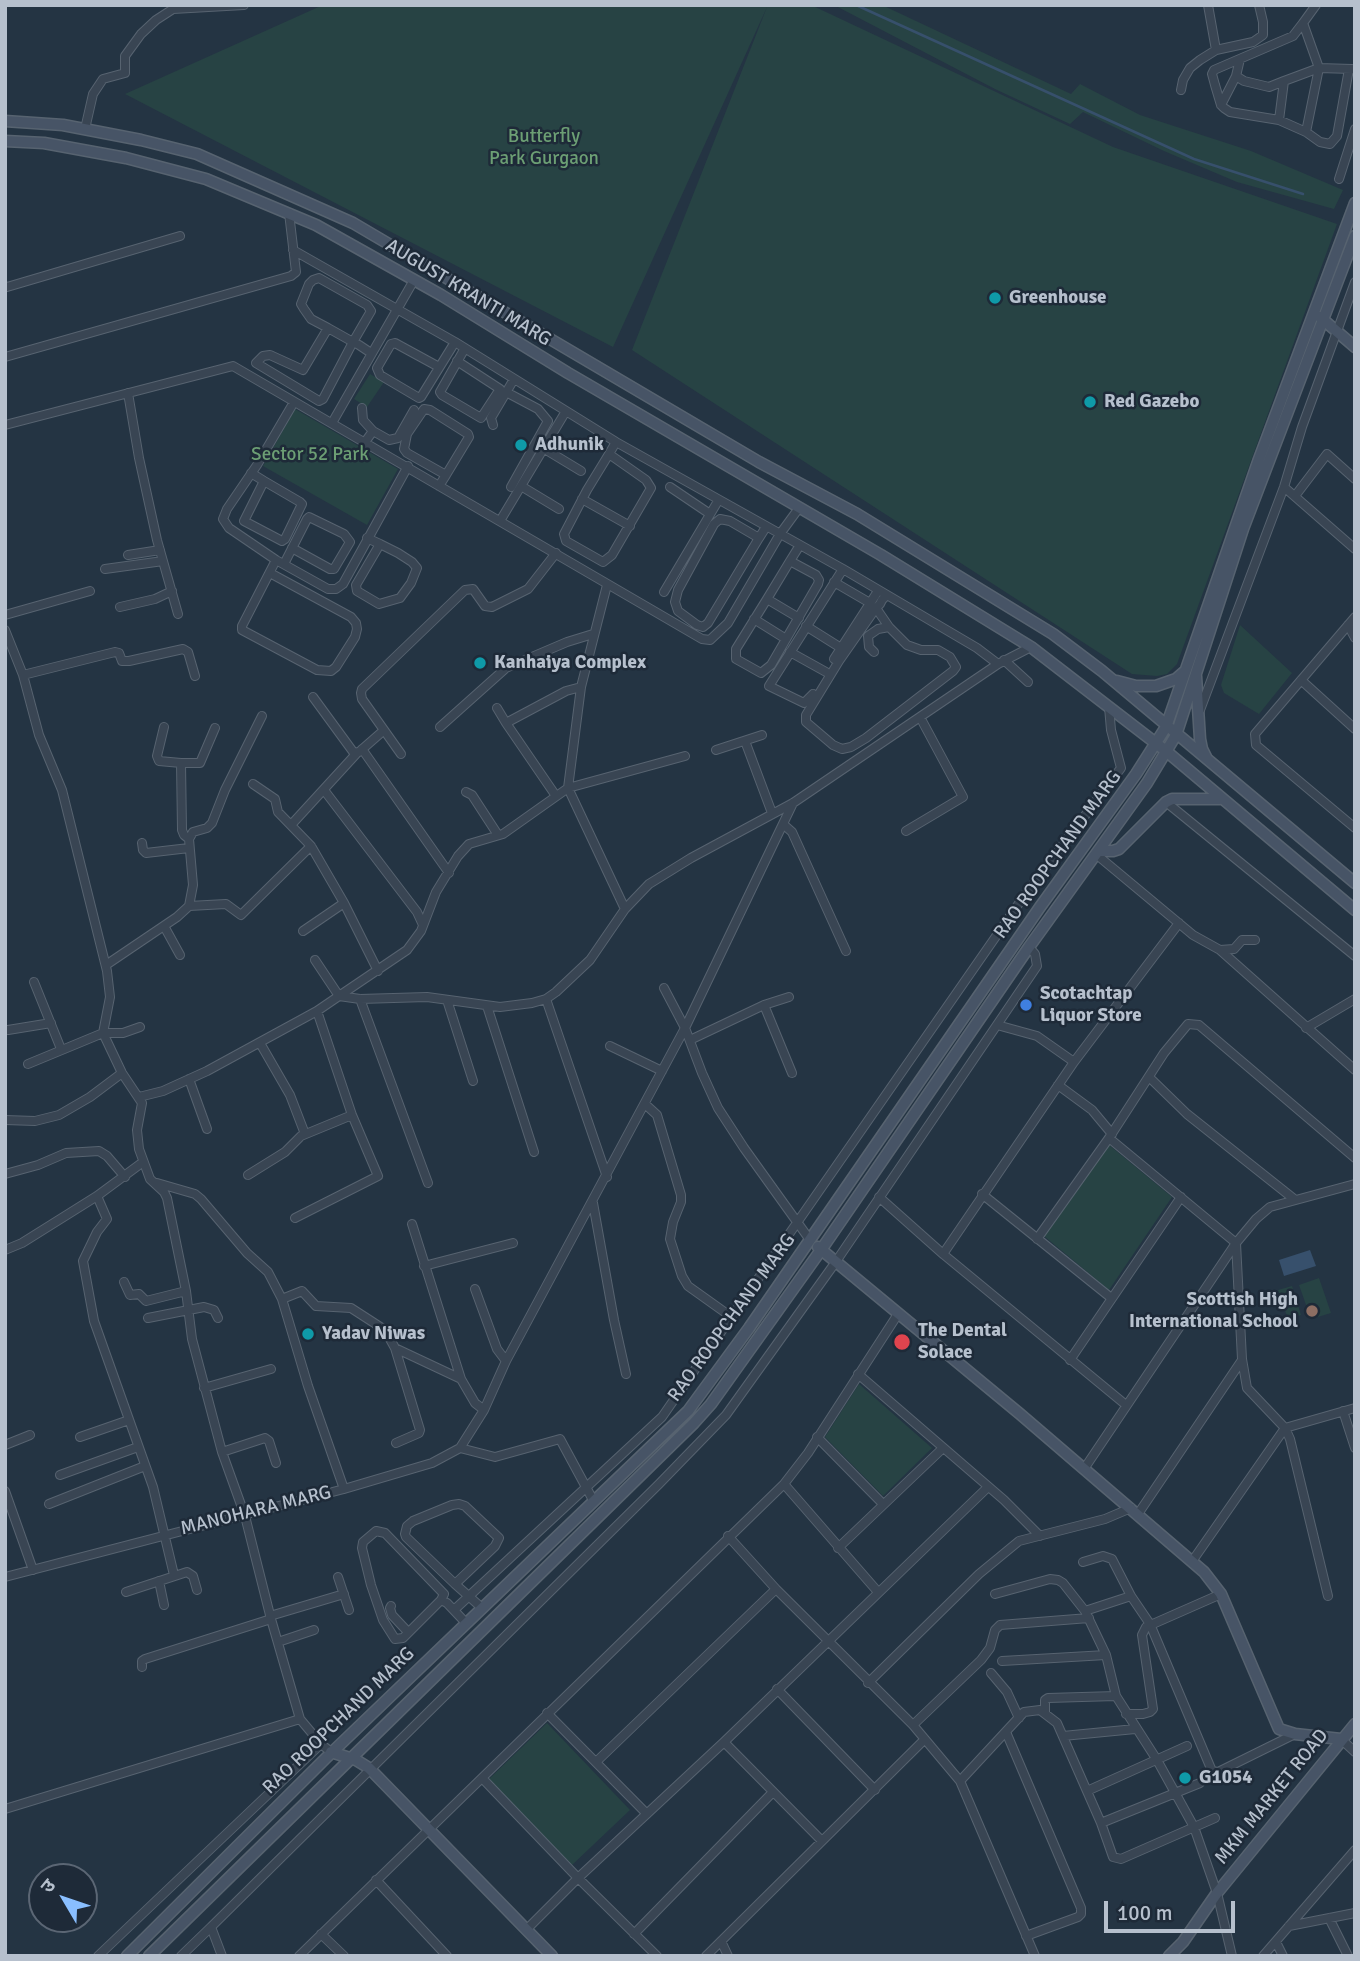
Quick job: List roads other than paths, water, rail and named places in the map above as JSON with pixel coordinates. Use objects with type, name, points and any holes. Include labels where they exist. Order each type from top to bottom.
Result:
[{"type":"main road","name":"AUGUST KRANTI MARG","points":[[5,121],[63,125],[197,154],[353,223],[759,462],[857,514],[1053,634],[1111,679],[1355,883]]},
{"type":"main road","name":"AUGUST KRANTI MARG","points":[[5,141],[44,143],[126,158],[206,179],[316,225],[414,280],[1031,646],[1166,751],[1355,910]]},
{"type":"main road","points":[[1208,761],[1202,749],[1200,710],[1191,670],[1319,317],[1355,203]]},
{"type":"main road","points":[[1319,317],[1355,236]]},
{"type":"main road","points":[[1319,317],[1355,347]]},
{"type":"main road","points":[[610,398],[621,380]]},
{"type":"main road","points":[[844,534],[857,514]]},
{"type":"main road","points":[[881,555],[893,536]]},
{"type":"main road","points":[[1111,679],[1149,687],[1166,683],[1191,670]]},
{"type":"main road","name":"RAO ROOPCHAND MARG","points":[[127,1956],[331,1752],[688,1411],[1156,743],[1191,670]]},
{"type":"main road","name":"RAO ROOPCHAND MARG","points":[[149,1956],[711,1404],[821,1250],[1029,947],[1147,783],[1176,735],[1191,670]]},
{"type":"main road","points":[[1098,853],[1119,849],[1166,802],[1180,798],[1220,799]]},
{"type":"main road","points":[[810,1240],[1193,1560],[1214,1581],[1275,1723],[1284,1732],[1341,1739]]},
{"type":"main road","name":"MKM MARKET ROAD","points":[[1169,1956],[1183,1942],[1217,1893],[1355,1724]]},
{"type":"main road","points":[[331,1752],[369,1768],[552,1956]]},
{"type":"street","points":[[1208,5],[1216,50]]},
{"type":"street","points":[[1181,90],[1190,68],[1216,50],[1253,42],[1263,35],[1264,22],[1258,5]]},
{"type":"street","points":[[1236,76],[1253,85],[1269,87],[1319,68],[1352,69],[1334,142],[1325,144],[1279,120],[1230,112],[1221,105],[1212,74],[1218,68],[1293,36],[1316,5]]},
{"type":"street","points":[[85,129],[93,94],[103,79],[125,73],[125,56],[141,34],[156,20],[173,9],[246,6]]},
{"type":"street","points":[[1303,23],[1319,68],[1306,132]]},
{"type":"street","points":[[1221,105],[1236,76],[1240,59]]},
{"type":"street","points":[[1279,120],[1284,81]]},
{"type":"street","points":[[1339,179],[1355,129]]},
{"type":"street","points":[[5,357],[291,276],[296,272],[289,214]]},
{"type":"street","points":[[5,286],[180,236]]},
{"type":"street","points":[[293,250],[455,342],[718,501],[843,569],[1001,662],[1028,682]]},
{"type":"street","points":[[303,370],[270,355],[263,356],[256,362],[294,387],[321,400],[353,342],[371,312],[370,307],[319,278],[313,279],[302,304],[311,319],[353,342],[371,353]]},
{"type":"street","points":[[331,422],[414,280]]},
{"type":"street","points":[[1200,710],[1284,487],[1302,427],[1355,282]]},
{"type":"street","points":[[294,387],[328,328]]},
{"type":"street","points":[[439,368],[395,343],[391,344],[377,368],[380,375],[419,398],[439,368],[455,342]]},
{"type":"street","points":[[457,361],[500,389],[481,418],[440,392],[457,361],[465,348]]},
{"type":"street","points":[[5,425],[233,366],[408,466],[694,636],[710,640],[727,623],[780,534],[799,508]]},
{"type":"street","points":[[493,425],[491,418],[514,379]]},
{"type":"street","points":[[506,391],[538,409],[548,421],[511,487]]},
{"type":"street","points":[[128,393],[139,458],[178,614]]},
{"type":"street","points":[[293,402],[223,519],[229,528],[283,564],[328,589],[336,589],[343,584],[408,466]]},
{"type":"street","points":[[362,408],[363,420],[373,430],[394,440],[398,438],[414,410]]},
{"type":"street","points":[[439,486],[446,475],[469,437],[453,423],[424,409],[407,434],[404,449],[446,475]]},
{"type":"street","points":[[500,522],[566,411]]},
{"type":"street","points":[[365,442],[373,430]]},
{"type":"street","points":[[609,454],[651,485],[651,488],[612,555],[603,562],[564,538],[582,499],[609,454],[617,442]]},
{"type":"street","points":[[543,448],[581,471]]},
{"type":"street","points":[[1295,496],[1327,454],[1355,479]]},
{"type":"street","points":[[251,473],[302,504],[282,541],[244,521],[264,481]]},
{"type":"street","points":[[521,486],[559,509]]},
{"type":"street","points":[[670,487],[710,513]]},
{"type":"street","points":[[1284,487],[1355,549]]},
{"type":"street","points":[[582,499],[630,526]]},
{"type":"street","points":[[664,592],[718,501]]},
{"type":"street","points":[[270,573],[351,617],[356,623],[358,629],[355,638],[331,671],[317,670],[242,629],[270,573],[283,564],[309,517],[344,534],[350,542],[334,569],[292,548]]},
{"type":"street","points":[[760,538],[730,521],[720,519],[714,524],[678,590],[674,602],[678,611],[697,625],[703,627],[708,623],[760,538],[765,527]]},
{"type":"street","points":[[368,537],[412,562],[417,568],[411,583],[400,598],[379,604],[357,591],[356,585],[380,544]]},
{"type":"street","points":[[790,561],[816,575],[819,580],[786,639],[765,672],[761,673],[736,659],[736,649],[754,619],[767,599],[790,561],[800,545]]},
{"type":"street","points":[[128,555],[160,550]]},
{"type":"street","points":[[401,754],[362,699],[360,693],[366,685],[465,590],[473,589],[485,606],[492,607],[528,589],[556,553]]},
{"type":"street","points":[[105,569],[163,561]]},
{"type":"street","points":[[283,564],[284,581]]},
{"type":"street","points":[[843,569],[771,683],[771,689],[804,703],[810,700],[841,648],[882,593]]},
{"type":"street","points":[[834,582],[873,606],[907,645],[921,650],[938,650],[950,657],[956,667],[866,738],[842,749],[832,745],[806,722],[806,715],[873,606]]},
{"type":"street","points":[[607,584],[581,687],[568,788],[625,909]]},
{"type":"street","points":[[5,615],[90,591]]},
{"type":"street","points":[[120,607],[155,599],[172,591]]},
{"type":"street","points":[[767,599],[799,618]]},
{"type":"street","points":[[1355,617],[1256,731],[1255,743],[1355,828]]},
{"type":"street","points":[[754,619],[786,639]]},
{"type":"street","points":[[1348,625],[1355,638]]},
{"type":"street","points":[[806,626],[841,648]]},
{"type":"street","points":[[874,652],[869,647],[869,636],[878,629],[889,627]]},
{"type":"street","points":[[5,630],[23,675],[39,735],[62,790],[106,965],[110,997],[103,1033],[142,1107],[137,1138],[143,1162],[167,1198],[186,1291],[192,1339],[222,1451],[245,1516],[300,1719],[331,1752]]},
{"type":"street","points":[[440,727],[506,668],[593,634]]},
{"type":"street","points":[[315,960],[339,996],[360,999],[413,996],[514,1007],[546,999],[590,960],[625,909],[649,884],[793,803],[1001,662],[1031,646]]},
{"type":"street","points":[[23,675],[115,652],[122,661],[129,661],[183,649],[189,655],[195,676]]},
{"type":"street","points":[[790,652],[826,672]]},
{"type":"street","points":[[1301,680],[1355,730]]},
{"type":"street","points":[[506,723],[566,691],[581,687]]},
{"type":"street","points":[[313,697],[350,750],[359,751],[449,873]]},
{"type":"street","points":[[454,1610],[662,1417],[1024,896],[1121,768],[1111,730],[1109,706]]},
{"type":"street","points":[[497,708],[556,796]]},
{"type":"street","points":[[189,844],[193,832],[207,828],[212,823],[225,790],[262,716]]},
{"type":"street","points":[[906,831],[963,797],[920,718]]},
{"type":"street","points":[[164,727],[156,756],[158,760],[181,763],[200,763],[215,728]]},
{"type":"street","points":[[291,825],[359,751],[383,731]]},
{"type":"street","points":[[716,750],[762,735]]},
{"type":"street","points":[[745,741],[772,813]]},
{"type":"street","points":[[139,1097],[163,1091],[260,1043],[317,1011],[407,950],[423,925],[436,892],[458,856],[469,844],[511,829],[568,788],[685,756]]},
{"type":"street","points":[[181,763],[182,830],[189,844],[193,885],[189,906]]},
{"type":"street","points":[[253,784],[275,799],[278,812],[312,846],[378,971]]},
{"type":"street","points":[[324,790],[417,912],[423,925]]},
{"type":"street","points":[[466,792],[472,795],[498,835]]},
{"type":"street","points":[[1166,802],[1355,956]]},
{"type":"street","points":[[593,1500],[560,1439],[495,1457],[460,1448],[484,1410],[506,1362],[685,1028],[793,803]]},
{"type":"street","points":[[783,824],[792,832],[846,951]]},
{"type":"street","points":[[142,843],[146,853],[189,844]]},
{"type":"street","points":[[106,965],[189,906],[226,904],[241,915],[312,846]]},
{"type":"street","points":[[1098,853],[1193,935],[1220,950],[1355,1070]]},
{"type":"street","points":[[303,931],[344,903]]},
{"type":"street","points":[[943,1254],[1074,1062],[1179,923]]},
{"type":"street","points":[[164,926],[180,955]]},
{"type":"street","points":[[1220,950],[1234,949],[1242,940],[1255,940]]},
{"type":"street","points":[[181,1956],[726,1415],[835,1263],[1037,966],[1035,954],[1029,947]]},
{"type":"street","points":[[34,982],[61,1049]]},
{"type":"street","points":[[664,988],[685,1028],[718,1108],[810,1240]]},
{"type":"street","points":[[690,1040],[764,1005],[789,997]]},
{"type":"street","points":[[360,999],[428,1182]]},
{"type":"street","points":[[546,999],[607,1177]]},
{"type":"street","points":[[1306,1028],[1355,999]]},
{"type":"street","points":[[447,1000],[473,1080]]},
{"type":"street","points":[[764,1005],[792,1073]]},
{"type":"street","points":[[487,1006],[534,1152]]},
{"type":"street","points":[[295,1218],[379,1176],[352,1115],[317,1011]]},
{"type":"street","points":[[8,1030],[51,1023]]},
{"type":"street","points":[[1037,1239],[1188,1024],[1199,1025],[1355,1158]]},
{"type":"street","points":[[997,1025],[1037,1036],[1074,1062]]},
{"type":"street","points":[[28,1064],[103,1033],[123,1033],[140,1027]]},
{"type":"street","points":[[260,1043],[290,1095],[305,1134]]},
{"type":"street","points":[[610,1046],[662,1071]]},
{"type":"street","points":[[5,1120],[35,1121],[59,1115],[90,1097],[122,1073]]},
{"type":"street","points":[[1149,1077],[1187,1114],[1294,1199]]},
{"type":"street","points":[[189,1079],[207,1129]]},
{"type":"street","points":[[1058,1086],[1092,1110],[1111,1136],[1236,1243],[1242,1359],[1250,1393],[1285,1428],[1290,1439],[1328,1596]]},
{"type":"street","points":[[645,1104],[657,1115],[681,1195],[670,1239],[682,1276],[688,1286],[730,1316]]},
{"type":"street","points":[[248,1175],[285,1152],[305,1134],[352,1115]]},
{"type":"street","points":[[5,1174],[38,1165],[66,1153],[99,1151],[107,1156],[125,1177]]},
{"type":"street","points":[[5,1251],[97,1196],[143,1162]]},
{"type":"street","points":[[154,1182],[195,1194],[247,1253],[268,1272],[282,1299],[308,1386],[344,1489]]},
{"type":"street","points":[[1084,1469],[1236,1243],[1256,1219],[1270,1207],[1355,1184]]},
{"type":"street","points":[[982,1195],[1110,1297]]},
{"type":"street","points":[[97,1196],[107,1219],[97,1231],[83,1261],[94,1321],[145,1466],[174,1575]]},
{"type":"street","points":[[879,1197],[943,1254],[1126,1405]]},
{"type":"street","points":[[1070,1360],[1110,1297],[1181,1197]]},
{"type":"street","points":[[593,1203],[626,1374]]},
{"type":"street","points":[[412,1224],[461,1379],[475,1403],[484,1410]]},
{"type":"street","points":[[424,1266],[513,1243]]},
{"type":"street","points":[[124,1282],[130,1295],[139,1294],[146,1301],[186,1291]]},
{"type":"street","points":[[475,1289],[497,1349],[506,1362]]},
{"type":"street","points":[[282,1299],[302,1290],[316,1306],[351,1308],[380,1324],[388,1333],[420,1430],[419,1433],[396,1443]]},
{"type":"street","points":[[148,1318],[187,1308],[211,1307],[218,1318]]},
{"type":"street","points":[[299,1956],[784,1484],[898,1314]]},
{"type":"street","points":[[395,1348],[461,1379]]},
{"type":"street","points":[[868,1683],[979,1574],[1019,1541],[1134,1511],[1242,1359]]},
{"type":"street","points":[[204,1388],[271,1369]]},
{"type":"street","points":[[858,1374],[1040,1536]]},
{"type":"street","points":[[1193,1560],[1285,1428],[1355,1408]]},
{"type":"street","points":[[1343,1411],[1355,1448]]},
{"type":"street","points":[[80,1437],[129,1420]]},
{"type":"street","points":[[5,1445],[30,1434]]},
{"type":"street","points":[[817,1437],[883,1504]]},
{"type":"street","points":[[222,1451],[265,1438],[269,1441],[276,1463]]},
{"type":"street","points":[[60,1475],[138,1447]]},
{"type":"street","name":"MANOHARA MARG","points":[[5,1577],[344,1489],[432,1463],[460,1448]]},
{"type":"street","points":[[838,1548],[943,1448]]},
{"type":"street","points":[[49,1504],[145,1466]]},
{"type":"street","points":[[784,1484],[878,1592]]},
{"type":"street","points":[[526,1930],[988,1487]]},
{"type":"street","points":[[5,1491],[33,1570]]},
{"type":"street","points":[[455,1584],[498,1542],[497,1535],[465,1506],[459,1504],[452,1504],[413,1521],[405,1531],[406,1537],[455,1584],[482,1608]]},
{"type":"street","points":[[376,1531],[385,1533],[444,1594],[441,1600],[403,1638],[395,1639],[383,1620],[362,1548],[366,1538],[376,1531]]},
{"type":"street","points":[[728,1536],[868,1683],[913,1725],[960,1781],[1035,1956]]},
{"type":"street","points":[[1083,1562],[1103,1556],[1109,1557],[1150,1624],[1212,1770],[1218,1772],[1295,1734]]},
{"type":"street","points":[[127,1592],[174,1575],[191,1573],[197,1590]]},
{"type":"street","points":[[338,1577],[349,1610]]},
{"type":"street","points":[[995,1594],[1050,1579],[1058,1580],[1087,1615],[1105,1655],[1116,1696],[1157,1760],[1194,1827],[1217,1893],[1232,1956]]},
{"type":"street","points":[[159,1581],[164,1605]]},
{"type":"street","points":[[596,1762],[776,1589]]},
{"type":"street","points":[[142,1667],[142,1661],[145,1659],[344,1594]]},
{"type":"street","points":[[1126,1714],[1143,1714],[1153,1709],[1142,1635],[1150,1624],[1221,1594]]},
{"type":"street","points":[[913,1725],[986,1654],[995,1630],[1000,1625],[1087,1615],[1131,1596]]},
{"type":"street","points":[[441,1600],[466,1623]]},
{"type":"street","points":[[391,1606],[392,1615],[408,1632]]},
{"type":"street","points":[[278,1642],[314,1630]]},
{"type":"street","points":[[1002,1661],[1105,1655]]},
{"type":"street","points":[[991,1673],[1007,1692],[1019,1718]]},
{"type":"street","points":[[777,1689],[875,1790]]},
{"type":"street","points":[[1045,1712],[1045,1700],[1048,1698],[1116,1696]]},
{"type":"street","points":[[960,1781],[1019,1718],[1030,1710],[1045,1712],[1057,1723],[1101,1823],[1111,1854],[1117,1859],[1215,1818]]},
{"type":"street","points":[[547,1713],[647,1814]]},
{"type":"street","points":[[5,1809],[300,1719]]},
{"type":"street","points":[[1063,1736],[1135,1729]]},
{"type":"street","points":[[1006,1732],[1081,1908],[1078,1917],[1026,1936]]},
{"type":"street","points":[[1341,1739],[1355,1752]]},
{"type":"street","points":[[706,1956],[924,1740]]},
{"type":"street","points":[[724,1742],[822,1841]]},
{"type":"street","points":[[98,1956],[321,1744]]},
{"type":"street","points":[[1087,1791],[1187,1746]]},
{"type":"street","points":[[482,1778],[657,1956]]},
{"type":"street","points":[[1101,1823],[1200,1783]]},
{"type":"street","points":[[634,1934],[773,1792]]},
{"type":"street","points":[[1263,1956],[1355,1850]]},
{"type":"street","points":[[376,1880],[447,1956]]},
{"type":"street","points":[[1289,1926],[1355,1913]]},
{"type":"street","points":[[1329,1918],[1348,1956]]},
{"type":"street","points":[[211,1927],[222,1956]]},
{"type":"street","points":[[321,1934],[344,1956]]},
{"type":"street","points":[[721,1941],[728,1956]]},
{"type":"street","points":[[1276,1942],[1283,1956]]},
{"type":"water","points":[[1310,1250],[1316,1266],[1284,1276],[1279,1260]]},
{"type":"waterway","points":[[856,5],[1194,159],[1303,194]]},
{"type":"place","name":"Greenhouse","points":[[995,298]]},
{"type":"place","name":"Red Gazebo","points":[[1090,402]]},
{"type":"place","name":"Adhunik","points":[[521,445]]},
{"type":"place","name":"Kanhaiya Complex","points":[[480,663]]},
{"type":"place","name":"Scotachtap Liquor Store","points":[[1026,1005]]},
{"type":"place","name":"Scottish High International School","points":[[1312,1311]]},
{"type":"place","name":"Yadav Niwas","points":[[308,1334]]},
{"type":"place","name":"The Dental Solace","points":[[902,1342]]},
{"type":"place","name":"G1054","points":[[1185,1778]]},
{"type":"park label","name":"Butterfly Park Gurgaon","points":[[544,148]]},
{"type":"park label","name":"Sector 52 Park","points":[[310,455]]}]
